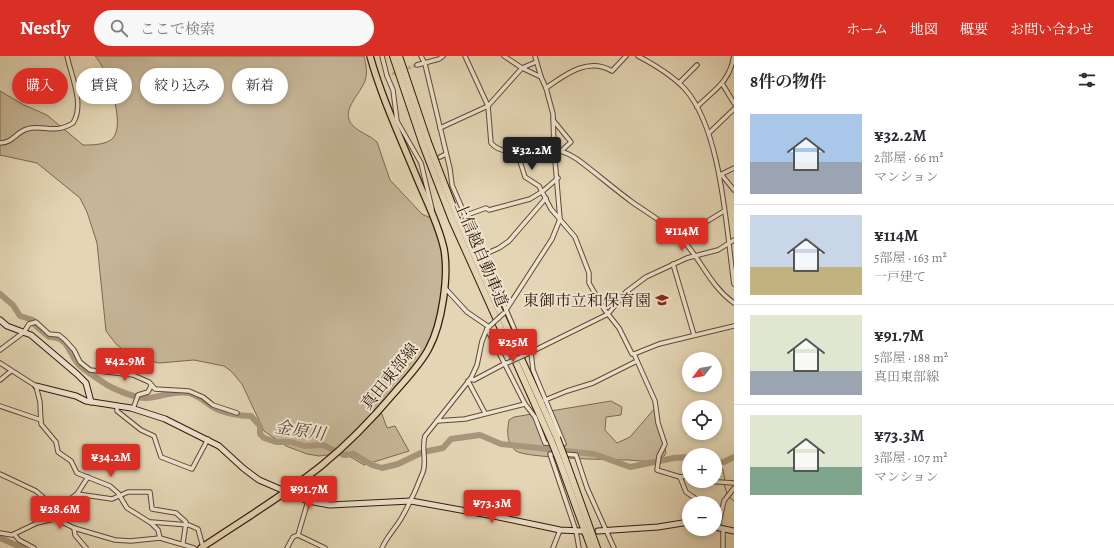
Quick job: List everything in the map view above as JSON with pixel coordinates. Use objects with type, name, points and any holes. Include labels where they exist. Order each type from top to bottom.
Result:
[{"type":"highway","name":"上信越自動車道","points":[[393,56],[425,151],[455,226],[554,439]]},
{"type":"highway","name":"上信越自動車道","points":[[399,56],[428,142],[454,210],[554,439],[597,548]]},
{"type":"highway","name":"上信越自動車道","points":[[562,459],[591,548]]},
{"type":"main road","name":"真田東部線","points":[[202,547],[320,466],[360,430],[389,400],[420,362],[433,340],[445,287],[446,259],[434,220],[370,56]]},
{"type":"street","points":[[0,142],[9,142],[26,129],[58,129],[73,123],[77,116],[78,103],[67,56]]},
{"type":"street","points":[[382,56],[387,76],[393,90],[396,122],[421,163],[434,220]]},
{"type":"street","points":[[421,56],[425,64],[452,185],[464,216],[483,255],[520,342],[531,352],[533,370],[564,444],[545,443],[535,417],[525,404],[489,327],[467,312],[445,287]]},
{"type":"street","points":[[417,65],[425,64],[443,56]]},
{"type":"street","points":[[465,56],[488,106],[492,142],[495,146],[517,152],[545,148],[554,149],[576,158],[627,198],[663,222],[696,256],[722,294],[734,303]]},
{"type":"street","points":[[504,56],[522,68],[541,77]]},
{"type":"street","points":[[382,548],[385,540],[401,519],[411,501],[424,470],[422,444],[425,436],[469,380],[477,365],[482,341],[489,327],[506,311],[552,239],[560,219],[553,120],[546,88],[535,56]]},
{"type":"street","points":[[546,88],[564,75],[584,67],[603,66],[612,71],[626,56]]},
{"type":"street","points":[[638,56],[661,69],[679,83],[697,107],[710,133],[720,174],[734,284]]},
{"type":"street","points":[[697,107],[723,85],[732,68],[734,58]]},
{"type":"street","points":[[440,128],[488,106],[522,68],[536,62]]},
{"type":"street","points":[[679,83],[697,65]]},
{"type":"street","points":[[723,85],[734,102]]},
{"type":"street","points":[[710,133],[734,109]]},
{"type":"street","points":[[553,120],[571,142],[560,152]]},
{"type":"street","points":[[517,152],[525,176],[539,186],[551,209],[574,237],[589,273],[589,283],[608,314],[619,328],[632,354],[634,354],[655,401],[658,423],[665,444],[658,461],[657,470],[680,477],[686,492],[692,496]]},
{"type":"street","points":[[440,157],[446,154]]},
{"type":"street","points":[[720,174],[734,168]]},
{"type":"street","points":[[720,174],[734,190]]},
{"type":"street","points":[[464,216],[486,208],[489,210],[530,199],[558,178]]},
{"type":"street","points":[[483,255],[499,248],[509,241],[546,198]]},
{"type":"street","points":[[680,238],[724,211]]},
{"type":"street","points":[[469,380],[474,380],[608,314],[636,283],[673,264],[718,250],[734,240]]},
{"type":"street","points":[[673,264],[694,335]]},
{"type":"street","points":[[0,320],[7,326],[31,335],[86,383],[91,402]]},
{"type":"street","points":[[0,350],[24,332],[30,324],[36,322],[49,334],[59,335],[65,340],[74,350],[80,362],[90,370],[133,375],[149,382],[155,389],[189,391],[202,397],[213,405],[237,413]]},
{"type":"street","points":[[634,354],[659,344],[734,326]]},
{"type":"street","points":[[545,400],[567,391],[594,384],[637,361]]},
{"type":"street","points":[[0,363],[36,386],[91,402],[133,409],[165,419],[208,439],[219,446],[243,468],[259,480],[308,501],[330,504],[411,501],[560,530],[582,531]]},
{"type":"street","points":[[0,380],[11,371]]},
{"type":"street","points":[[469,380],[485,413]]},
{"type":"street","points":[[36,386],[40,402],[41,424],[56,442],[58,452],[71,461],[77,473],[110,486],[121,496],[128,510],[150,522],[158,530],[160,538]]},
{"type":"street","points":[[133,409],[138,395],[148,392],[151,386]]},
{"type":"street","points":[[437,421],[465,419],[525,404]]},
{"type":"street","points":[[0,406],[41,420]]},
{"type":"street","points":[[117,406],[117,410],[141,430],[154,436],[162,457],[192,469],[208,439]]},
{"type":"street","points":[[579,548],[576,531],[550,454],[576,455],[605,531],[614,548]]},
{"type":"street","points":[[0,474],[40,494],[58,518],[62,522],[74,528],[122,541],[160,538],[194,548]]},
{"type":"street","points":[[0,533],[14,534],[37,523],[58,518],[69,500],[77,494],[88,477]]},
{"type":"street","points":[[722,482],[734,483]]},
{"type":"street","points":[[722,506],[724,501],[734,488]]},
{"type":"street","points":[[77,494],[106,499],[121,496],[128,492],[150,492],[152,510],[176,513],[186,522],[183,544]]},
{"type":"street","points":[[287,548],[293,537],[298,535],[308,501]]},
{"type":"street","points":[[150,522],[186,525],[198,529],[202,547]]},
{"type":"street","points":[[598,531],[658,527],[682,523]]},
{"type":"street","points":[[74,528],[75,535],[86,548]]},
{"type":"street","points":[[722,529],[734,531]]},
{"type":"street","points":[[553,548],[560,530]]},
{"type":"street","points":[[14,534],[19,540],[34,548]]},
{"type":"street","points":[[298,535],[325,548]]},
{"type":"street","points":[[721,536],[723,548]]},
{"type":"shaded area","points":[[95,56],[364,56],[366,78],[349,109],[349,120],[353,126],[377,142],[390,180],[422,214],[435,220],[445,259],[438,322],[429,349],[380,409],[387,428],[395,426],[409,451],[364,465],[344,453],[319,456],[307,454],[286,446],[264,431],[242,384],[231,371],[224,366],[194,360],[159,363],[131,356],[116,344],[106,331],[97,243],[87,212],[80,198],[37,163],[0,155],[0,91],[12,98],[12,104],[22,104],[47,115],[83,145],[95,145],[107,142],[113,138],[116,131],[117,121],[115,104],[132,104],[132,68],[103,68]]},
{"type":"shaded area","points":[[611,401],[622,407],[621,415],[606,417],[605,430],[617,443],[630,437],[655,408],[666,453],[660,459],[644,461],[605,460],[535,455],[516,451],[510,444],[508,433],[509,420],[514,417]]},
{"type":"waterway","name":"金原川","points":[[0,294],[13,305],[20,316],[33,320],[35,325],[49,337],[56,338],[65,343],[80,366],[113,388],[143,398],[178,392],[193,394],[221,411],[237,415],[251,416],[260,426],[260,434],[264,438],[276,442],[291,442],[304,446],[323,445],[344,455],[354,454],[372,465],[382,468],[398,464],[423,452],[443,448],[451,439],[480,435],[501,444],[594,454],[630,467],[682,457]]},
{"type":"waterway","name":"金原川","points":[[722,462],[734,457]]},
{"type":"waterway","points":[[722,469],[725,481]]},
{"type":"waterway","points":[[724,484],[727,494]]},
{"type":"waterway","points":[[729,497],[734,501]]},
{"type":"waterway","points":[[0,538],[23,548]]},
{"type":"tunnel","points":[[387,76],[417,65]]},
{"type":"place","name":"東御市立和保育園","points":[[662,300]]}]
